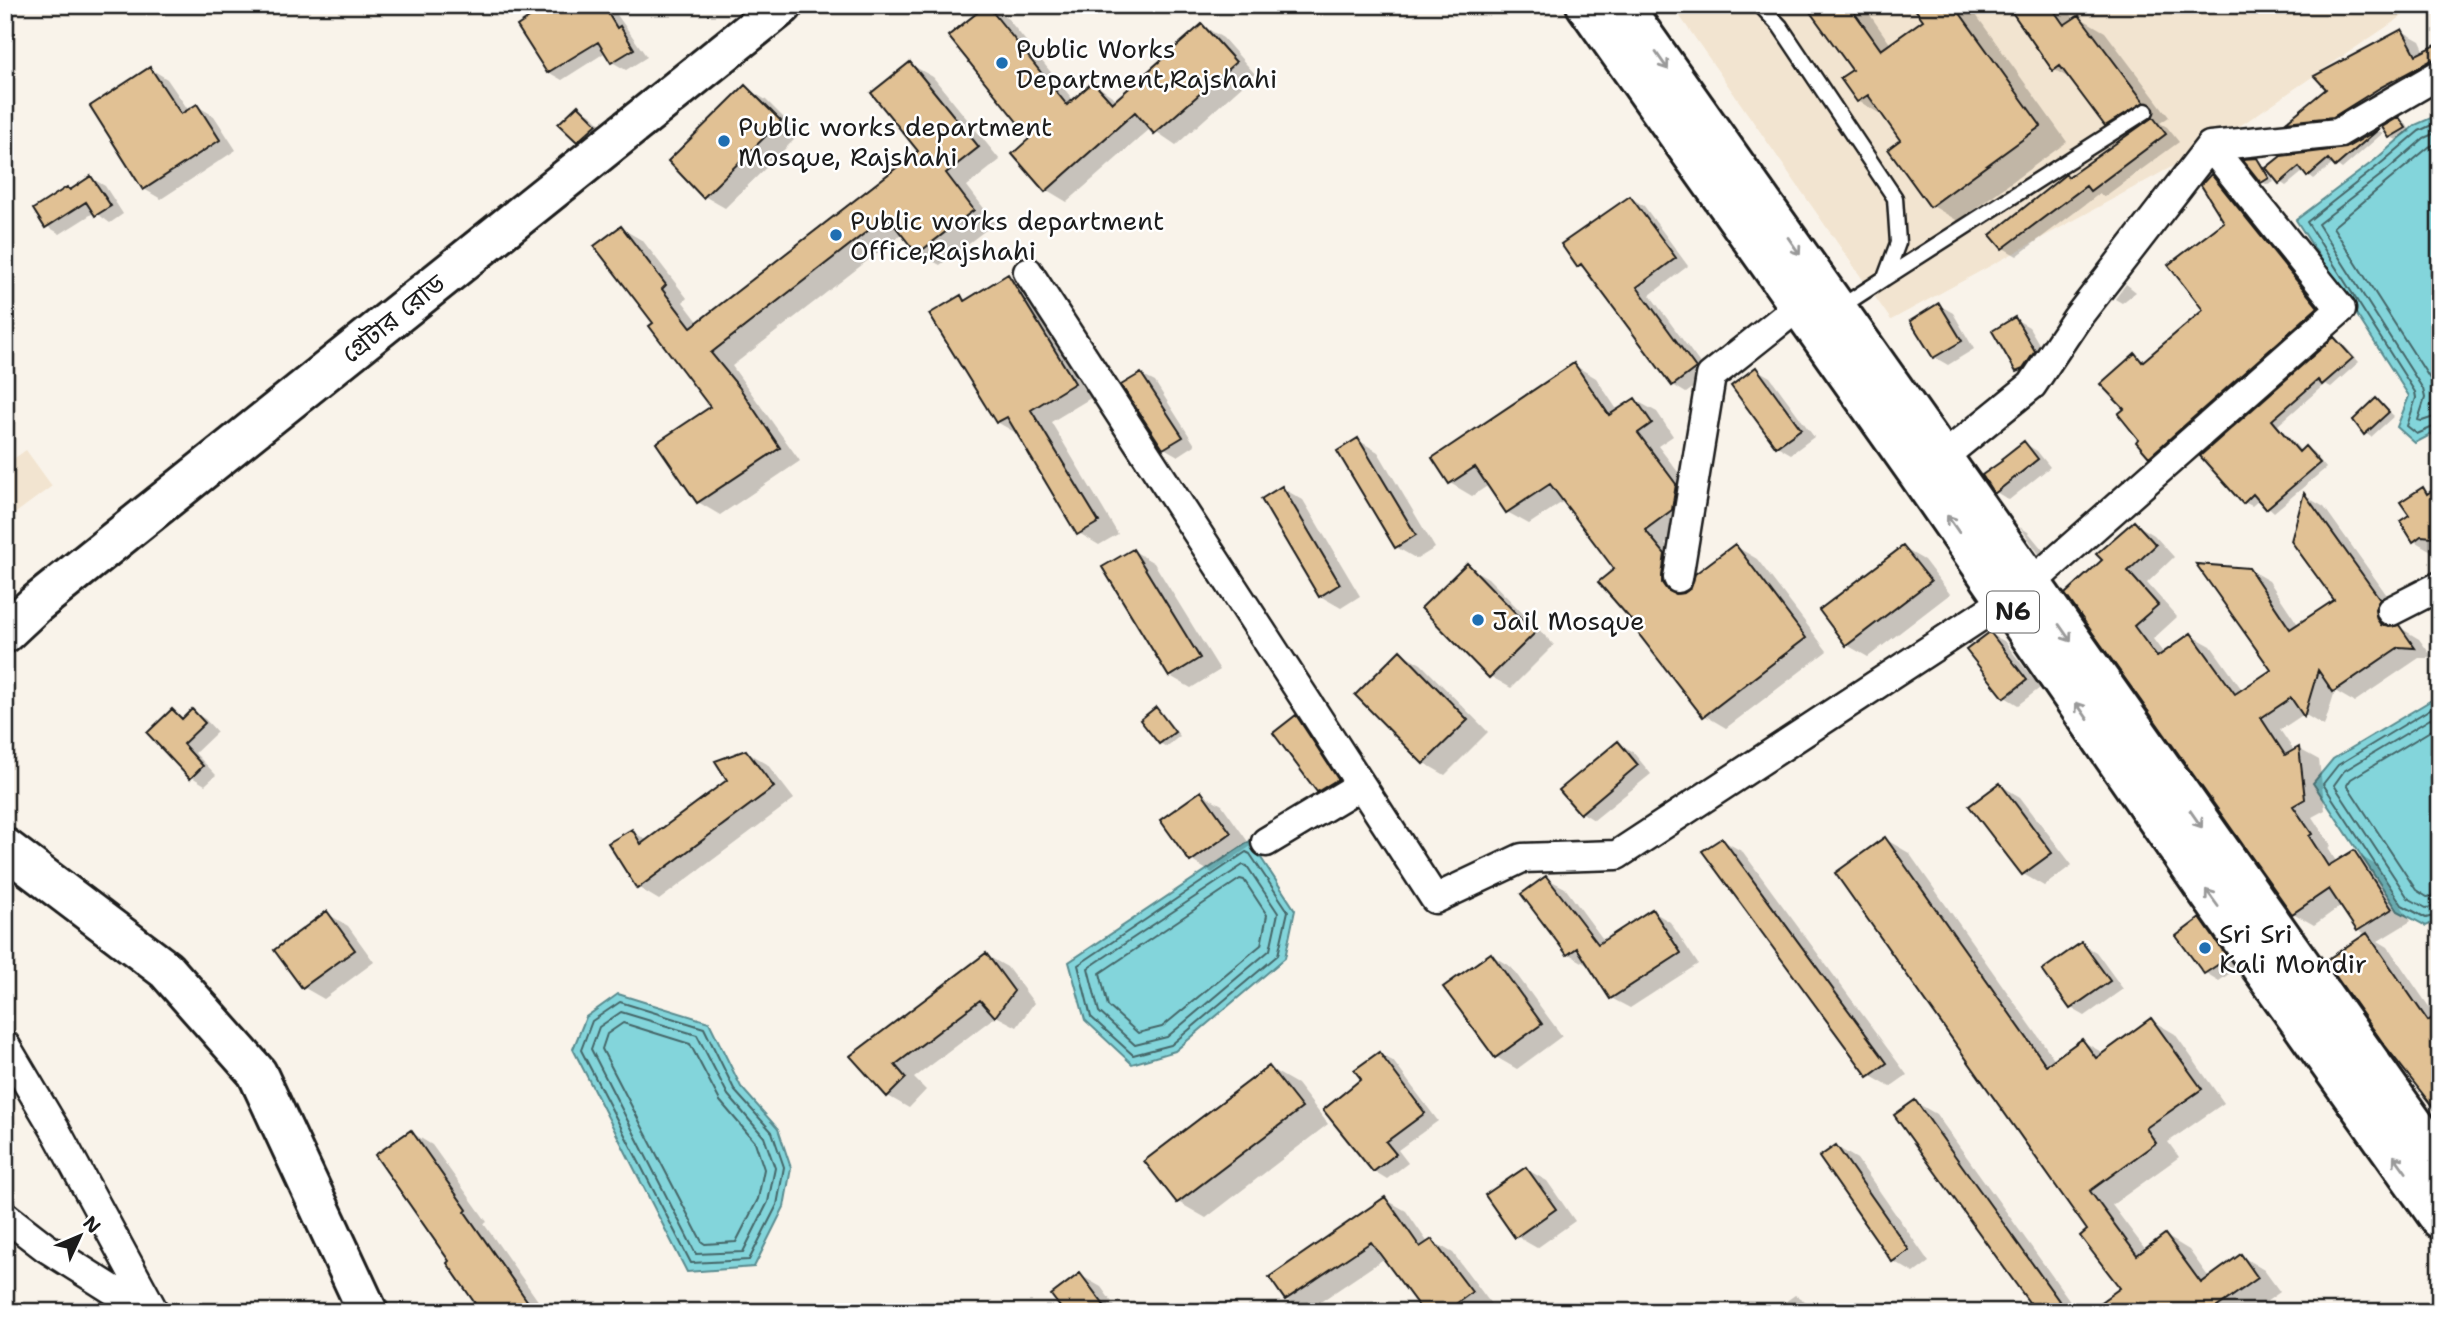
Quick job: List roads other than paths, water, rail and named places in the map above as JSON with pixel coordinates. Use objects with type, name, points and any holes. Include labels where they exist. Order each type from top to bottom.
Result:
[{"type":"main road","name":"গ্রেটার রোড","points":[[5,633],[36,604],[783,5]]},
{"type":"main road","name":"N6","points":[[1586,5],[1799,306],[2017,592],[2440,1161]]},
{"type":"main road","name":"N6","points":[[1631,12],[1942,458],[2017,592],[2440,1219]]},
{"type":"main road","points":[[5,848],[166,970],[257,1073],[368,1312]]},
{"type":"street","points":[[1942,458],[2032,385],[2077,318],[2210,146],[2338,133],[2440,74]]},
{"type":"street","points":[[1028,272],[1435,899],[1522,858],[1618,855],[2017,592],[2341,309],[2210,146]]},
{"type":"street","points":[[1678,578],[1711,376],[1799,306]]},
{"type":"street","points":[[2391,611],[2440,586]]},
{"type":"street","points":[[1266,842],[1360,785]]},
{"type":"street","points":[[5,1045],[56,1130],[153,1312]]},
{"type":"street","points":[[5,1216],[45,1247],[148,1312]]},
{"type":"lane","points":[[1760,5],[1780,26],[1895,198],[1898,243],[1885,278]]},
{"type":"lane","points":[[1838,309],[2146,111]]},
{"type":"water","points":[[2440,114],[2440,430],[2415,443],[2397,427],[2409,396],[2296,220],[2375,160],[2415,125]]},
{"type":"water","points":[[2440,695],[2440,920],[2426,926],[2398,911],[2313,783],[2333,759]]},
{"type":"water","points":[[1250,841],[1295,910],[1285,958],[1175,1051],[1132,1064],[1085,1020],[1069,962]]},
{"type":"water","points":[[618,994],[709,1022],[741,1087],[778,1129],[791,1168],[784,1207],[754,1267],[687,1272],[573,1049],[586,1017]]},
{"type":"place","name":"Public Works Department,Rajshahi","points":[[1002,63]]},
{"type":"place","name":"Public works department Mosque, Rajshahi","points":[[724,141]]},
{"type":"place","name":"Public works department Office,Rajshahi","points":[[836,235]]},
{"type":"place","name":"Jail Mosque","points":[[1478,620]]},
{"type":"place","name":"Sri Sri Kali Mondir","points":[[2205,948]]}]
